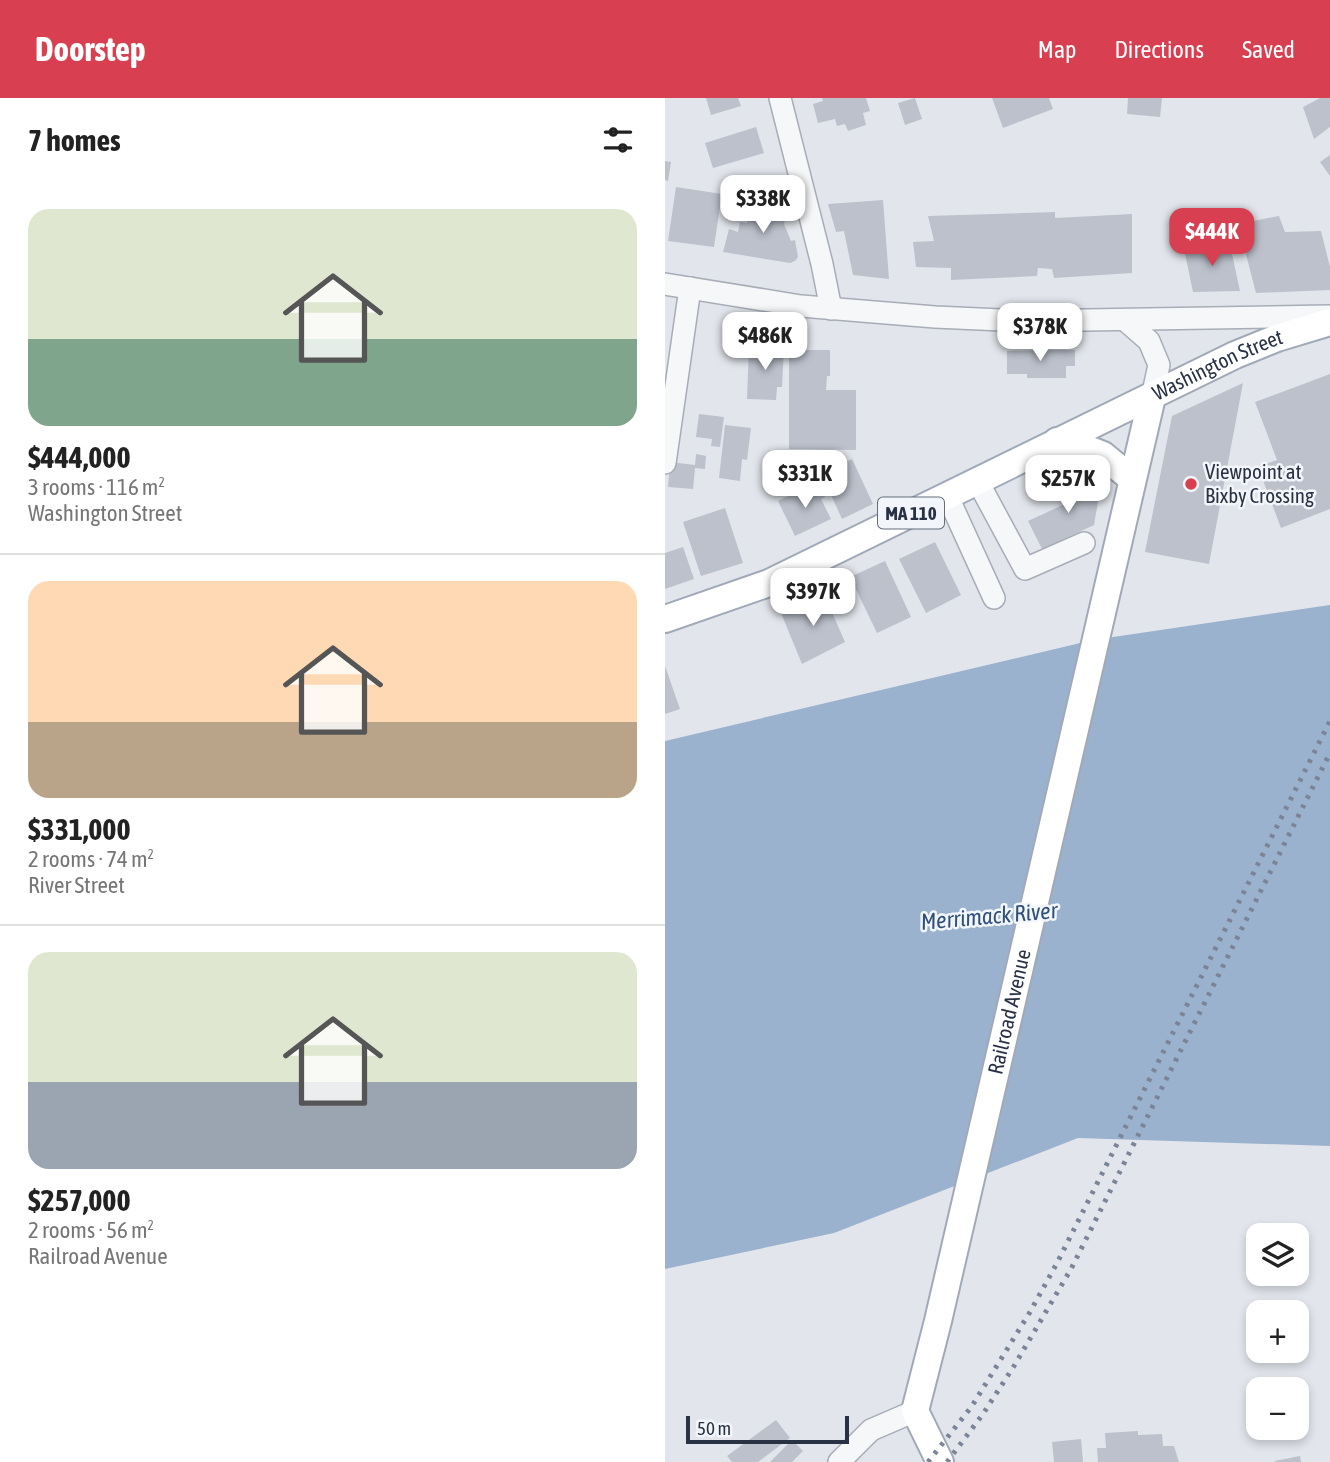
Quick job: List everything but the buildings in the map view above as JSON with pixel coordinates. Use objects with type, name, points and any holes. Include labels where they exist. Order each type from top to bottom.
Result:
[{"type":"main road","name":"Washington Street","points":[[1152,397],[1235,355],[1277,338],[1330,322]]},
{"type":"main road","name":"MA 110","points":[[665,619],[769,583],[1152,397]]},
{"type":"main road","name":"Railroad Avenue","points":[[919,1399],[1152,397]]},
{"type":"main road","points":[[1057,441],[1103,455],[1132,481]]},
{"type":"main road","points":[[919,1399],[940,1462]]},
{"type":"street","points":[[780,98],[823,264],[831,309]]},
{"type":"street","name":"Washington Street","points":[[665,284],[801,306],[935,317],[1023,321],[1330,316]]},
{"type":"street","points":[[665,463],[690,288]]},
{"type":"street","name":"Washington Street","points":[[1125,320],[1149,341],[1159,365],[1152,397]]},
{"type":"street","points":[[977,480],[1025,569],[1084,543]]},
{"type":"street","points":[[947,495],[994,598]]},
{"type":"street","points":[[970,545],[1005,531]]},
{"type":"street","points":[[839,1462],[871,1430],[919,1399]]},
{"type":"water","name":"Merrimack River","points":[[1330,605],[1330,1146],[1078,1138],[834,1233],[665,1269],[665,741],[1093,640]]},
{"type":"railway","points":[[928,1462],[972,1406],[1057,1263],[1330,721]]},
{"type":"railway","points":[[947,1462],[1014,1366],[1071,1269],[1330,753]]},
{"type":"place","name":"Viewpoint at Bixby Crossing","points":[[1191,484]]}]
